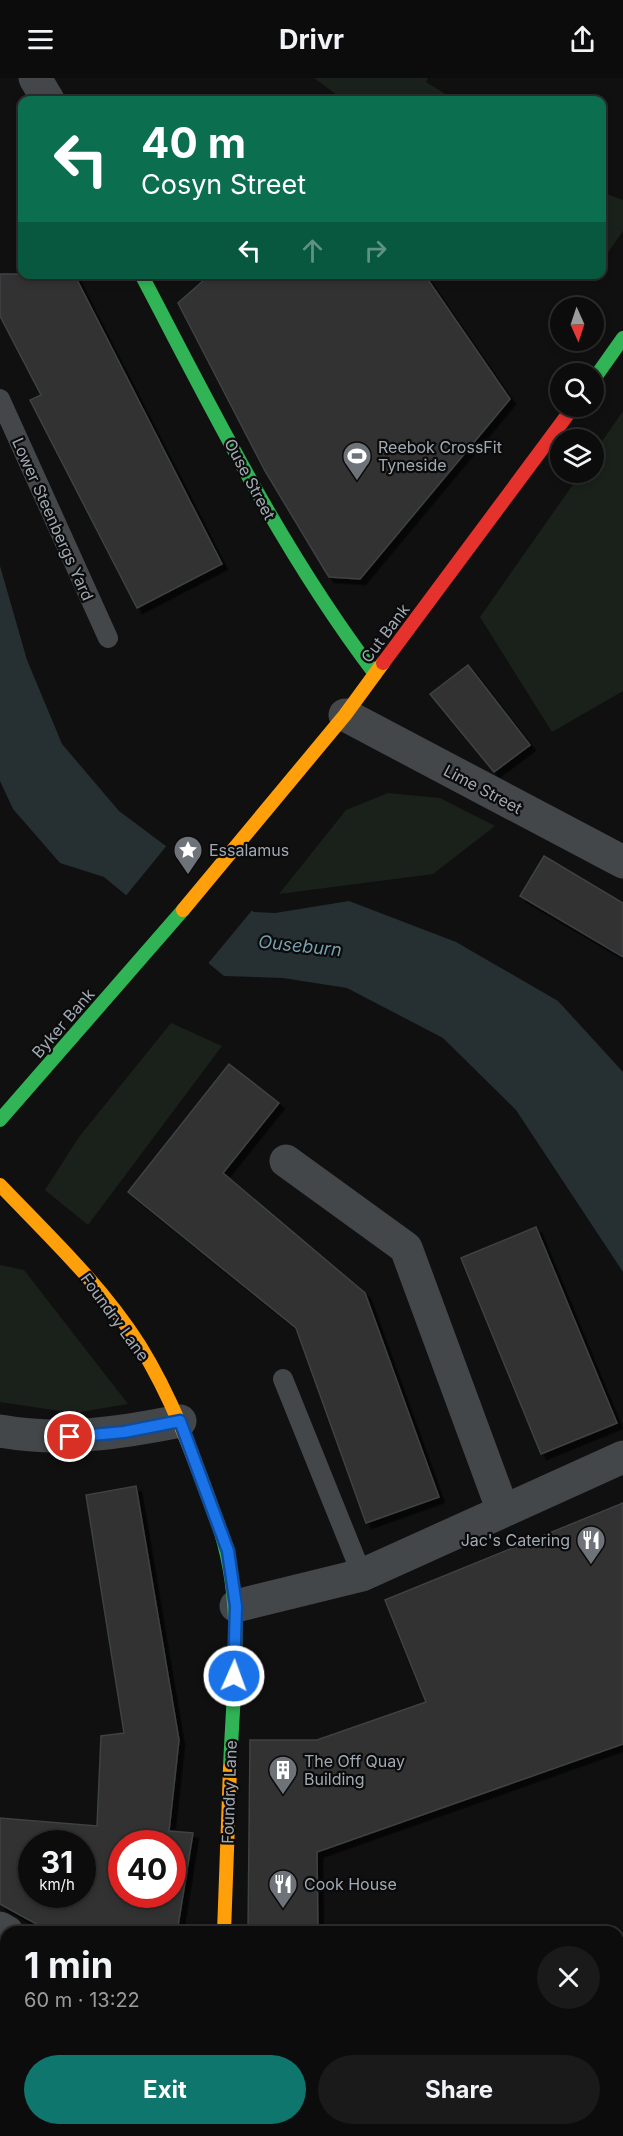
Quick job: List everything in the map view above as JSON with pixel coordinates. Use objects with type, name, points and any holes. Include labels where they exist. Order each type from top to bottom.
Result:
[{"type":"street","points":[[35,78],[46,96]]},
{"type":"street","name":"Ouse Street","points":[[144,279],[284,543],[339,628],[375,674]]},
{"type":"street","points":[[604,365],[623,338]]},
{"type":"street","name":"Cut Bank","points":[[213,872],[345,715],[566,417]]},
{"type":"street","name":"Lime Street","points":[[345,715],[623,862]]},
{"type":"street","name":"Byker Bank","points":[[0,1120],[151,948],[213,872]]},
{"type":"street","points":[[286,1161],[406,1248],[503,1511]]},
{"type":"street","name":"Foundry Lane","points":[[0,1185],[86,1275],[140,1346],[180,1421],[228,1551],[236,1606],[224,1926]]},
{"type":"street","points":[[0,1431],[70,1437],[124,1432],[180,1421]]},
{"type":"street","points":[[236,1606],[362,1575],[623,1457]]},
{"type":"lane","name":"Lower Steenbergs Yard","points":[[0,399],[108,638]]},
{"type":"lane","points":[[283,1379],[362,1575]]},
{"type":"shaded area","points":[[314,78],[428,78],[426,82],[449,96],[339,96]]},
{"type":"shaded area","points":[[606,194],[623,200],[623,231],[606,255]]},
{"type":"shaded area","points":[[623,411],[623,691],[552,732],[480,617],[574,483],[604,483],[604,439]]},
{"type":"shaded area","points":[[388,793],[440,798],[495,826],[433,874],[279,894],[346,810]]},
{"type":"shaded area","points":[[171,1023],[222,1046],[88,1225],[45,1190],[79,1137]]},
{"type":"shaded area","points":[[0,1265],[24,1270],[128,1404],[74,1413],[0,1402]]},
{"type":"water","name":"Ouseburn","points":[[0,566],[27,660],[62,744],[119,811],[254,912],[275,913],[349,901],[456,942],[558,1001],[623,1072],[623,1272],[516,1110],[443,1038],[347,988],[283,978],[224,976],[104,877],[60,863],[13,809],[0,781]]},
{"type":"pier","points":[[168,844],[254,908],[206,966],[124,898]]},
{"type":"building","points":[[0,274],[18,274],[18,279],[77,279],[222,564],[137,608],[30,400],[41,395],[0,316]]},
{"type":"building","points":[[205,279],[427,279],[510,399],[360,579],[329,577],[265,471],[178,303]]},
{"type":"building","points":[[468,665],[530,745],[494,772],[430,694]]},
{"type":"building","points":[[544,856],[623,903],[623,957],[520,896]]},
{"type":"building","points":[[229,1064],[279,1103],[223,1173],[365,1293],[439,1497],[366,1523],[296,1328],[128,1192]]},
{"type":"building","points":[[536,1227],[617,1423],[541,1454],[461,1258]]},
{"type":"building","points":[[136,1486],[179,1740],[169,1830],[108,1830],[108,1908],[181,1908],[178,1926],[40,1926],[0,1904],[0,1818],[97,1826],[101,1736],[124,1733],[86,1495]]},
{"type":"building","points":[[623,1503],[623,1744],[317,1852],[318,1926],[248,1926],[250,1740],[317,1740],[426,1702],[385,1600]]},
{"type":"building","points":[[186,1832],[193,1833],[186,1876]]},
{"type":"traffic: fast","points":[[144,279],[222,428],[279,529],[341,627],[375,674]]},
{"type":"traffic: fast","points":[[604,365],[623,338]]},
{"type":"traffic: fast","points":[[0,1120],[183,910]]},
{"type":"traffic: fast","points":[[217,1521],[232,1581],[235,1612],[235,1675],[230,1768]]},
{"type":"traffic: slow","points":[[183,910],[345,715],[383,663]]},
{"type":"traffic: slow","points":[[0,1185],[92,1282],[140,1346],[174,1410],[217,1521]]},
{"type":"traffic: slow","points":[[224,1926],[230,1768]]},
{"type":"traffic: jam","points":[[383,663],[566,417]]},
{"type":"place","name":"Reebok CrossFit Tyneside","points":[[357,482]]},
{"type":"place","name":"Essalamus","points":[[188,876]]},
{"type":"place","name":"Jac's Catering","points":[[591,1566]]},
{"type":"place","name":"The Off Quay Building","points":[[283,1796]]},
{"type":"place","name":"Cook House","points":[[283,1910]]},
{"type":"route","points":[[70,1437],[124,1432],[180,1421],[228,1551],[236,1606],[234,1676]]}]
